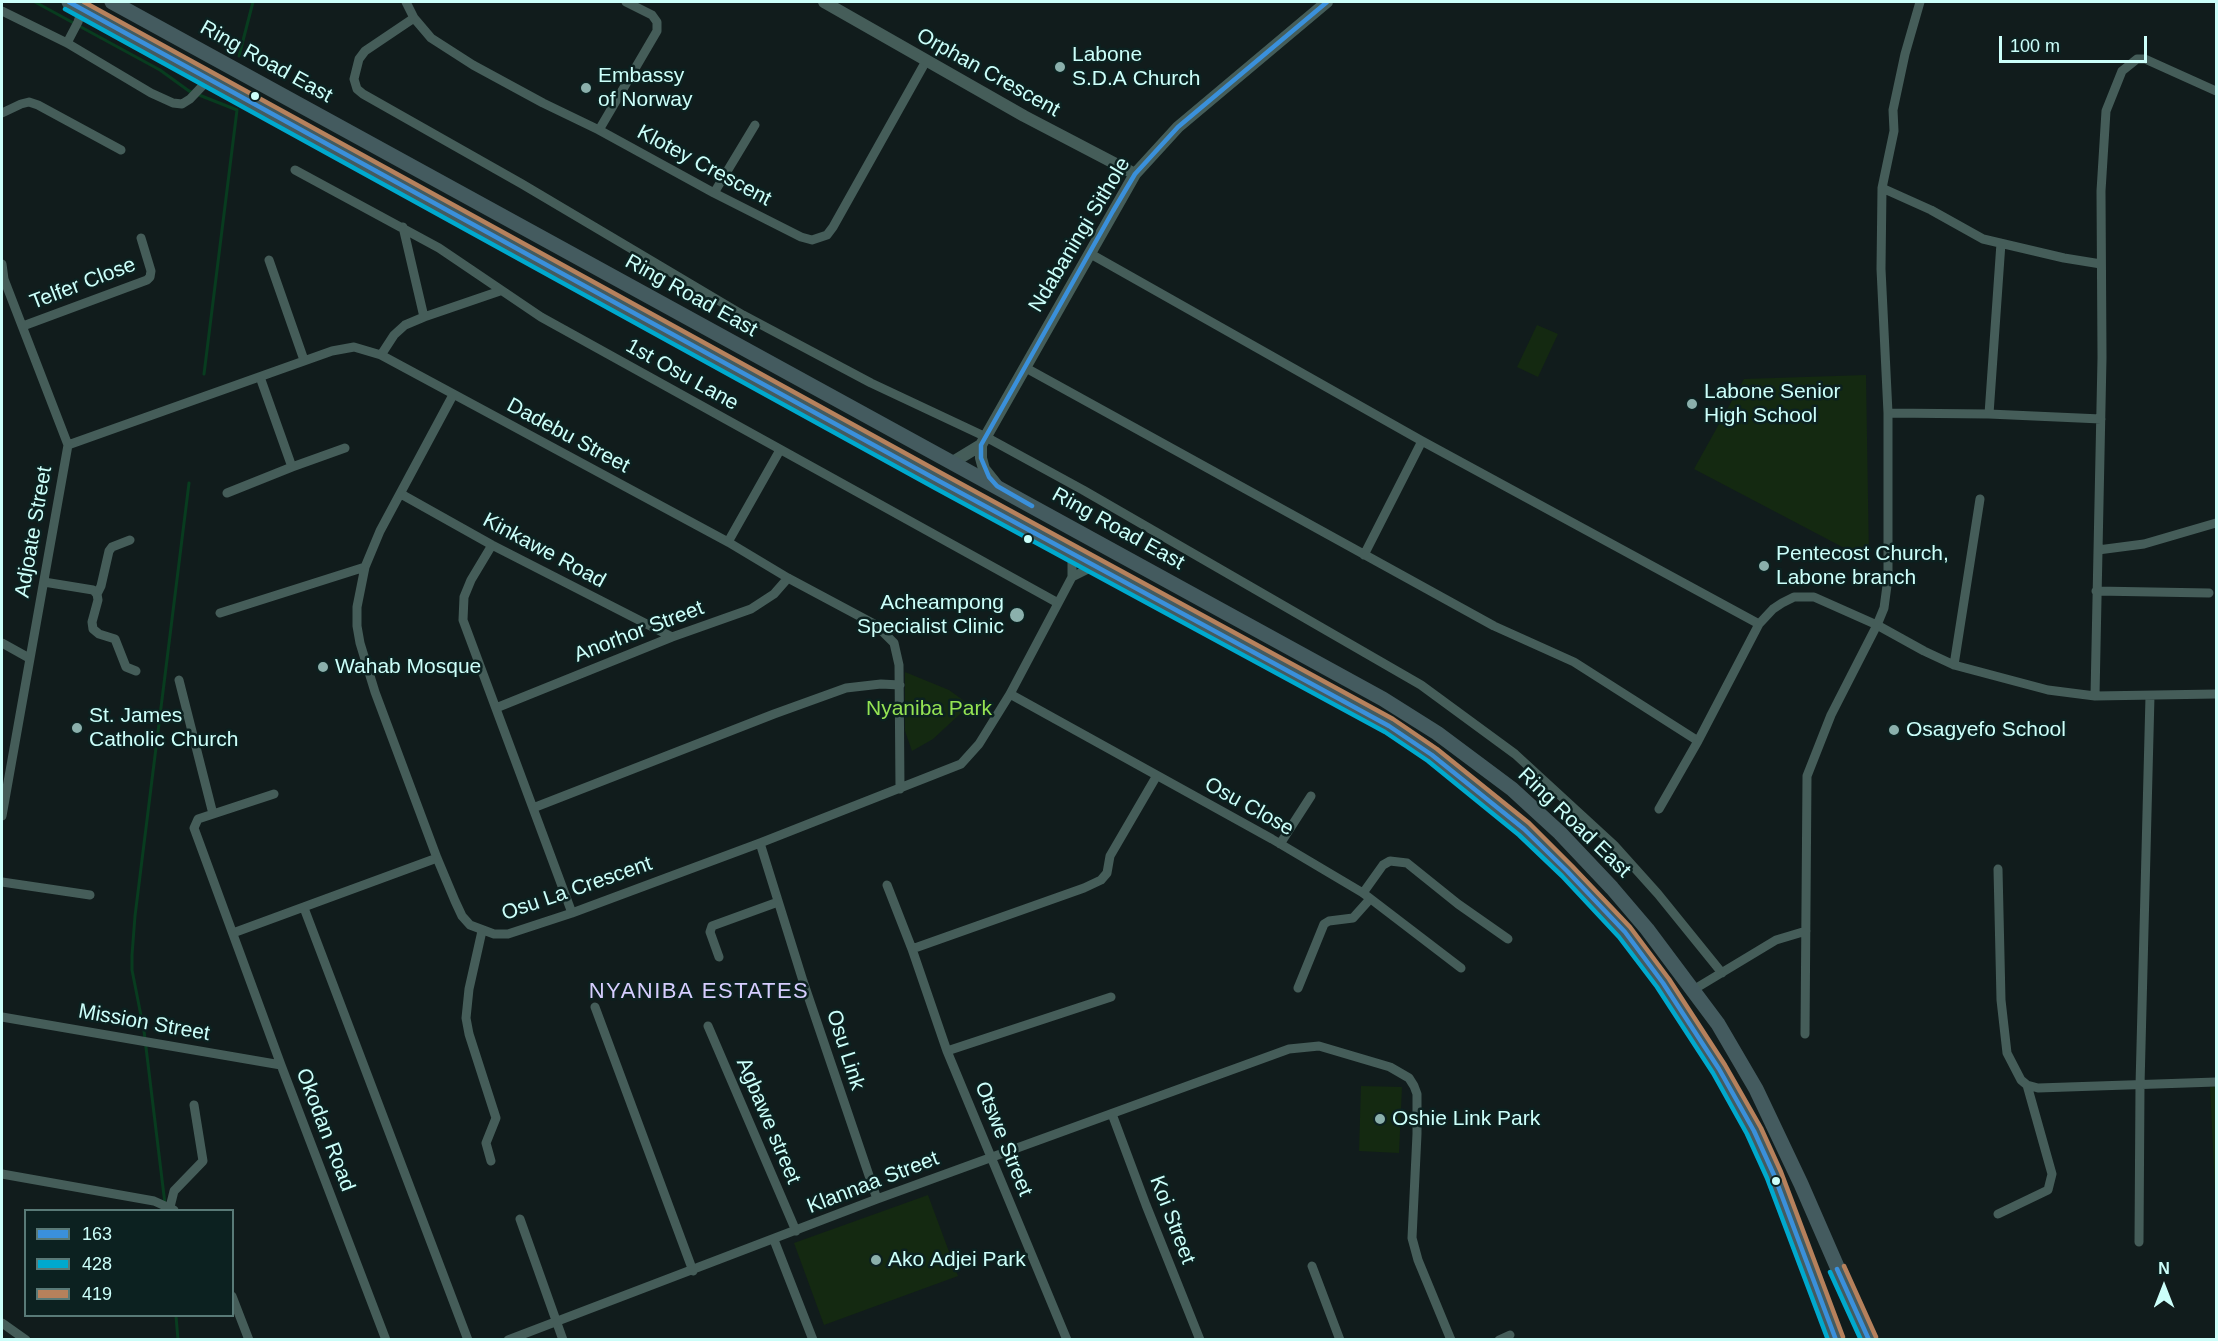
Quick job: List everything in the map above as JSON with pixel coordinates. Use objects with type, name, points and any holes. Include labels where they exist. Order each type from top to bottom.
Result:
[{"type":"main road","name":"Ring Road East","points":[[112,2],[1373,693],[1437,733],[1512,789],[1560,833],[1647,929],[1718,1024],[1752,1081],[1801,1184],[1869,1340]]},
{"type":"main road","name":"Ring Road East","points":[[77,12],[204,84],[395,182],[1413,741],[1500,808],[1567,871],[1641,952],[1719,1069],[1754,1131],[1774,1175],[1836,1340]]},
{"type":"main road","points":[[395,182],[406,164]]},
{"type":"main road","points":[[1567,871],[1572,861],[1581,855]]},
{"type":"street","name":"Klotey Crescent","points":[[406,2],[414,18],[431,38],[473,65],[714,193],[801,237],[812,240],[827,235],[926,62]]},
{"type":"street","points":[[598,130],[657,31],[657,22],[652,15],[626,2]]},
{"type":"street","name":"Orphan Crescent","points":[[824,2],[926,62],[1135,174]]},
{"type":"street","name":"Ndabaningi Sithole","points":[[953,462],[984,441],[1135,174],[1178,127],[1327,2]]},
{"type":"street","points":[[1805,1034],[1807,776],[1831,715],[1884,608],[1888,578],[1888,413],[1881,270],[1882,188],[1894,131],[1893,110],[1905,54],[1920,2]]},
{"type":"street","points":[[2,11],[67,43],[151,93],[173,103],[182,104],[204,84]]},
{"type":"street","points":[[67,43],[77,12]]},
{"type":"street","points":[[414,18],[365,51],[359,59],[354,79],[357,89],[363,94],[522,184],[743,315],[1083,490],[1421,685],[1515,754],[1614,845],[1658,894],[1722,974]]},
{"type":"street","points":[[2095,696],[2102,358],[2101,191],[2106,111],[2122,71],[2137,59],[2145,59],[2217,91]]},
{"type":"street","points":[[2,113],[29,102],[121,150]]},
{"type":"street","points":[[714,193],[755,125]]},
{"type":"street","name":"1st Osu Lane","points":[[295,170],[403,227],[471,268],[500,291],[541,317],[1058,603]]},
{"type":"street","points":[[1882,188],[1931,210],[1983,239],[2101,264]]},
{"type":"street","points":[[403,227],[424,317]]},
{"type":"street","name":"Telfer Close","points":[[23,326],[147,280],[152,271],[141,238]]},
{"type":"street","points":[[1989,414],[2001,243]]},
{"type":"street","points":[[1089,253],[1422,441],[1759,624]]},
{"type":"street","points":[[268,260],[304,360]]},
{"type":"street","name":"Adjoate Street","points":[[2,264],[3,279],[68,445],[2,816]]},
{"type":"street","points":[[381,355],[394,334],[405,325],[500,291]]},
{"type":"street","name":"Dadebu Street","points":[[68,445],[304,360],[354,347],[381,355],[728,542],[788,578],[876,625],[894,643],[899,665],[900,789]]},
{"type":"street","points":[[1026,368],[1494,626],[1574,662],[1698,741]]},
{"type":"street","points":[[260,377],[292,467]]},
{"type":"street","name":"Osu La Crescent","points":[[453,394],[380,531],[365,567],[357,607],[360,643],[375,692],[437,858],[462,916],[470,925],[482,931],[508,934],[572,912],[760,843],[961,764],[979,744],[1010,694],[1072,577],[1072,554]]},
{"type":"street","points":[[1888,413],[1989,414],[2101,419]]},
{"type":"street","points":[[984,441],[981,458],[984,469],[997,486]]},
{"type":"street","points":[[1364,555],[1422,441]]},
{"type":"street","points":[[227,493],[345,448]]},
{"type":"street","points":[[728,542],[780,450]]},
{"type":"street","name":"Kinkawe Road","points":[[400,494],[492,545],[672,637]]},
{"type":"street","points":[[1954,665],[1980,499]]},
{"type":"street","points":[[2098,550],[2144,544],[2217,523]]},
{"type":"street","points":[[130,540],[112,547],[109,551],[92,622],[93,629],[99,634],[112,637],[117,641],[126,667],[136,671]]},
{"type":"street","points":[[492,545],[471,580],[464,597],[463,620],[572,912]]},
{"type":"street","points":[[1072,577],[1094,566]]},
{"type":"street","points":[[220,613],[365,567]]},
{"type":"street","name":"Anorhor Street","points":[[496,708],[672,637],[750,609],[774,594],[788,578]]},
{"type":"street","points":[[44,582],[93,590],[97,594]]},
{"type":"street","points":[[2096,591],[2209,593]]},
{"type":"street","points":[[1659,809],[1698,741],[1759,624],[1773,609],[1794,597],[1814,597],[1877,625],[1923,651],[1954,665],[2048,690],[2095,696],[2217,694]]},
{"type":"street","points":[[2,643],[29,658]]},
{"type":"street","points":[[179,680],[213,814]]},
{"type":"street","points":[[533,808],[846,688],[881,684],[900,685]]},
{"type":"street","name":"Osu Close","points":[[1010,694],[1280,844],[1367,896],[1461,968]]},
{"type":"street","points":[[2139,1242],[2140,1084],[2150,696]]},
{"type":"street","points":[[912,950],[1101,880],[1107,873],[1110,856],[1156,777]]},
{"type":"street","name":"Okodan Road","points":[[274,794],[198,819],[194,828],[386,1340]]},
{"type":"street","points":[[1280,844],[1311,796]]},
{"type":"street","name":"Osu Link","points":[[760,843],[877,1199]]},
{"type":"street","points":[[233,933],[437,858]]},
{"type":"street","points":[[1298,988],[1324,924],[1329,921],[1353,918],[1383,865],[1390,861],[1407,862],[1458,904],[1508,939]]},
{"type":"street","points":[[1998,869],[2001,1000],[2007,1053],[2016,1072],[2026,1085],[2052,1174],[2048,1190],[1998,1214]]},
{"type":"street","points":[[2,882],[90,895]]},
{"type":"street","name":"Otswe Street","points":[[887,885],[947,1051],[1067,1340]]},
{"type":"street","points":[[718,957],[710,932],[712,926],[778,902]]},
{"type":"street","points":[[304,908],[468,1340]]},
{"type":"street","points":[[482,931],[469,989],[466,1018],[496,1118],[486,1143],[491,1161]]},
{"type":"street","points":[[1693,990],[1776,940],[1806,931]]},
{"type":"street","points":[[947,1051],[1111,997]]},
{"type":"street","points":[[595,1007],[693,1271]]},
{"type":"street","name":"Mission Street","points":[[2,1017],[281,1065]]},
{"type":"street","name":"Agbawe street","points":[[708,1026],[796,1231]]},
{"type":"street","name":"Klannaa Street","points":[[508,1340],[877,1199],[1289,1049],[1319,1046],[1390,1067],[1409,1078],[1417,1094],[1416,1175],[1412,1238],[1418,1260],[1451,1340]]},
{"type":"street","points":[[2026,1085],[2050,1088],[2217,1082]]},
{"type":"street","points":[[2,1174],[154,1200],[171,1208],[174,1191],[202,1161],[194,1105]]},
{"type":"street","name":"Koi Street","points":[[1112,1114],[1200,1340]]},
{"type":"street","points":[[520,1219],[563,1340]]},
{"type":"street","points":[[774,1240],[813,1340]]},
{"type":"street","points":[[1312,1266],[1340,1340]]},
{"type":"street","points":[[234,1301],[249,1340]]},
{"type":"street","points":[[2,1323],[27,1340]]},
{"type":"street","points":[[1498,1340],[1510,1335]]},
{"type":"green space","points":[[1537,325],[1558,334],[1538,377],[1517,367]]},
{"type":"green space","points":[[1866,375],[1869,561],[1694,469],[1744,379]]},
{"type":"green space","name":"Nyaniba Park","points":[[905,672],[949,690],[967,703],[960,714],[933,739],[912,751],[905,731]]},
{"type":"green space","name":"Oshie Link Park","points":[[1361,1086],[1402,1087],[1399,1153],[1359,1151]]},
{"type":"green space","points":[[2216,1086],[2216,1209],[2210,1087]]},
{"type":"green space","name":"Ako Adjei Park","points":[[928,1195],[958,1276],[824,1325],[794,1243]]},
{"type":"waterway","points":[[35,2],[160,70],[189,91],[237,110],[204,374]]},
{"type":"waterway","points":[[239,56],[253,2]]},
{"type":"waterway","points":[[165,1204],[144,1031],[132,970],[132,955],[189,483]]},
{"type":"waterway","points":[[176,1317],[178,1340]]},
{"type":"transit line","name":"163","points":[[69,2],[1389,726],[1432,755],[1524,829],[1567,871],[1625,932],[1663,983],[1719,1069],[1754,1131],[1774,1175],[1836,1340]]},
{"type":"transit line","name":"419","points":[[84,2],[1393,719],[1437,749],[1529,823],[1630,927],[1669,979],[1725,1065],[1761,1128],[1781,1172],[1843,1337]]},
{"type":"transit line","name":"163","points":[[1032,506],[997,486],[989,477],[981,458],[981,445],[1113,211],[1135,174],[1178,127],[1327,2]]},
{"type":"transit line","name":"428","points":[[65,9],[935,488],[1385,732],[1428,761],[1519,835],[1562,876],[1619,937],[1657,987],[1713,1073],[1747,1134],[1767,1178],[1828,1340]]},
{"type":"transit line","name":"419","points":[[1844,1266],[1876,1337]]},
{"type":"transit line","name":"163","points":[[1837,1269],[1869,1340]]},
{"type":"transit line","name":"428","points":[[1830,1272],[1861,1340]]},
{"type":"place","name":"Labone S.D.A Church","points":[[1060,67]]},
{"type":"place","name":"Embassy of Norway","points":[[586,88]]},
{"type":"place","name":"Labone Senior High School","points":[[1692,404]]},
{"type":"place","name":"Pentecost Church, Labone branch","points":[[1764,566]]},
{"type":"place","name":"Acheampong Specialist Clinic","points":[[1017,615]]},
{"type":"place","name":"Wahab Mosque","points":[[323,667]]},
{"type":"place","name":"St. James Catholic Church","points":[[77,728]]},
{"type":"place","name":"Osagyefo School","points":[[1894,730]]},
{"type":"place","name":"Oshie Link Park","points":[[1380,1119]]},
{"type":"place","name":"Ako Adjei Park","points":[[876,1260]]},
{"type":"district","name":"NYANIBA ESTATES","points":[[699,992]]}]
